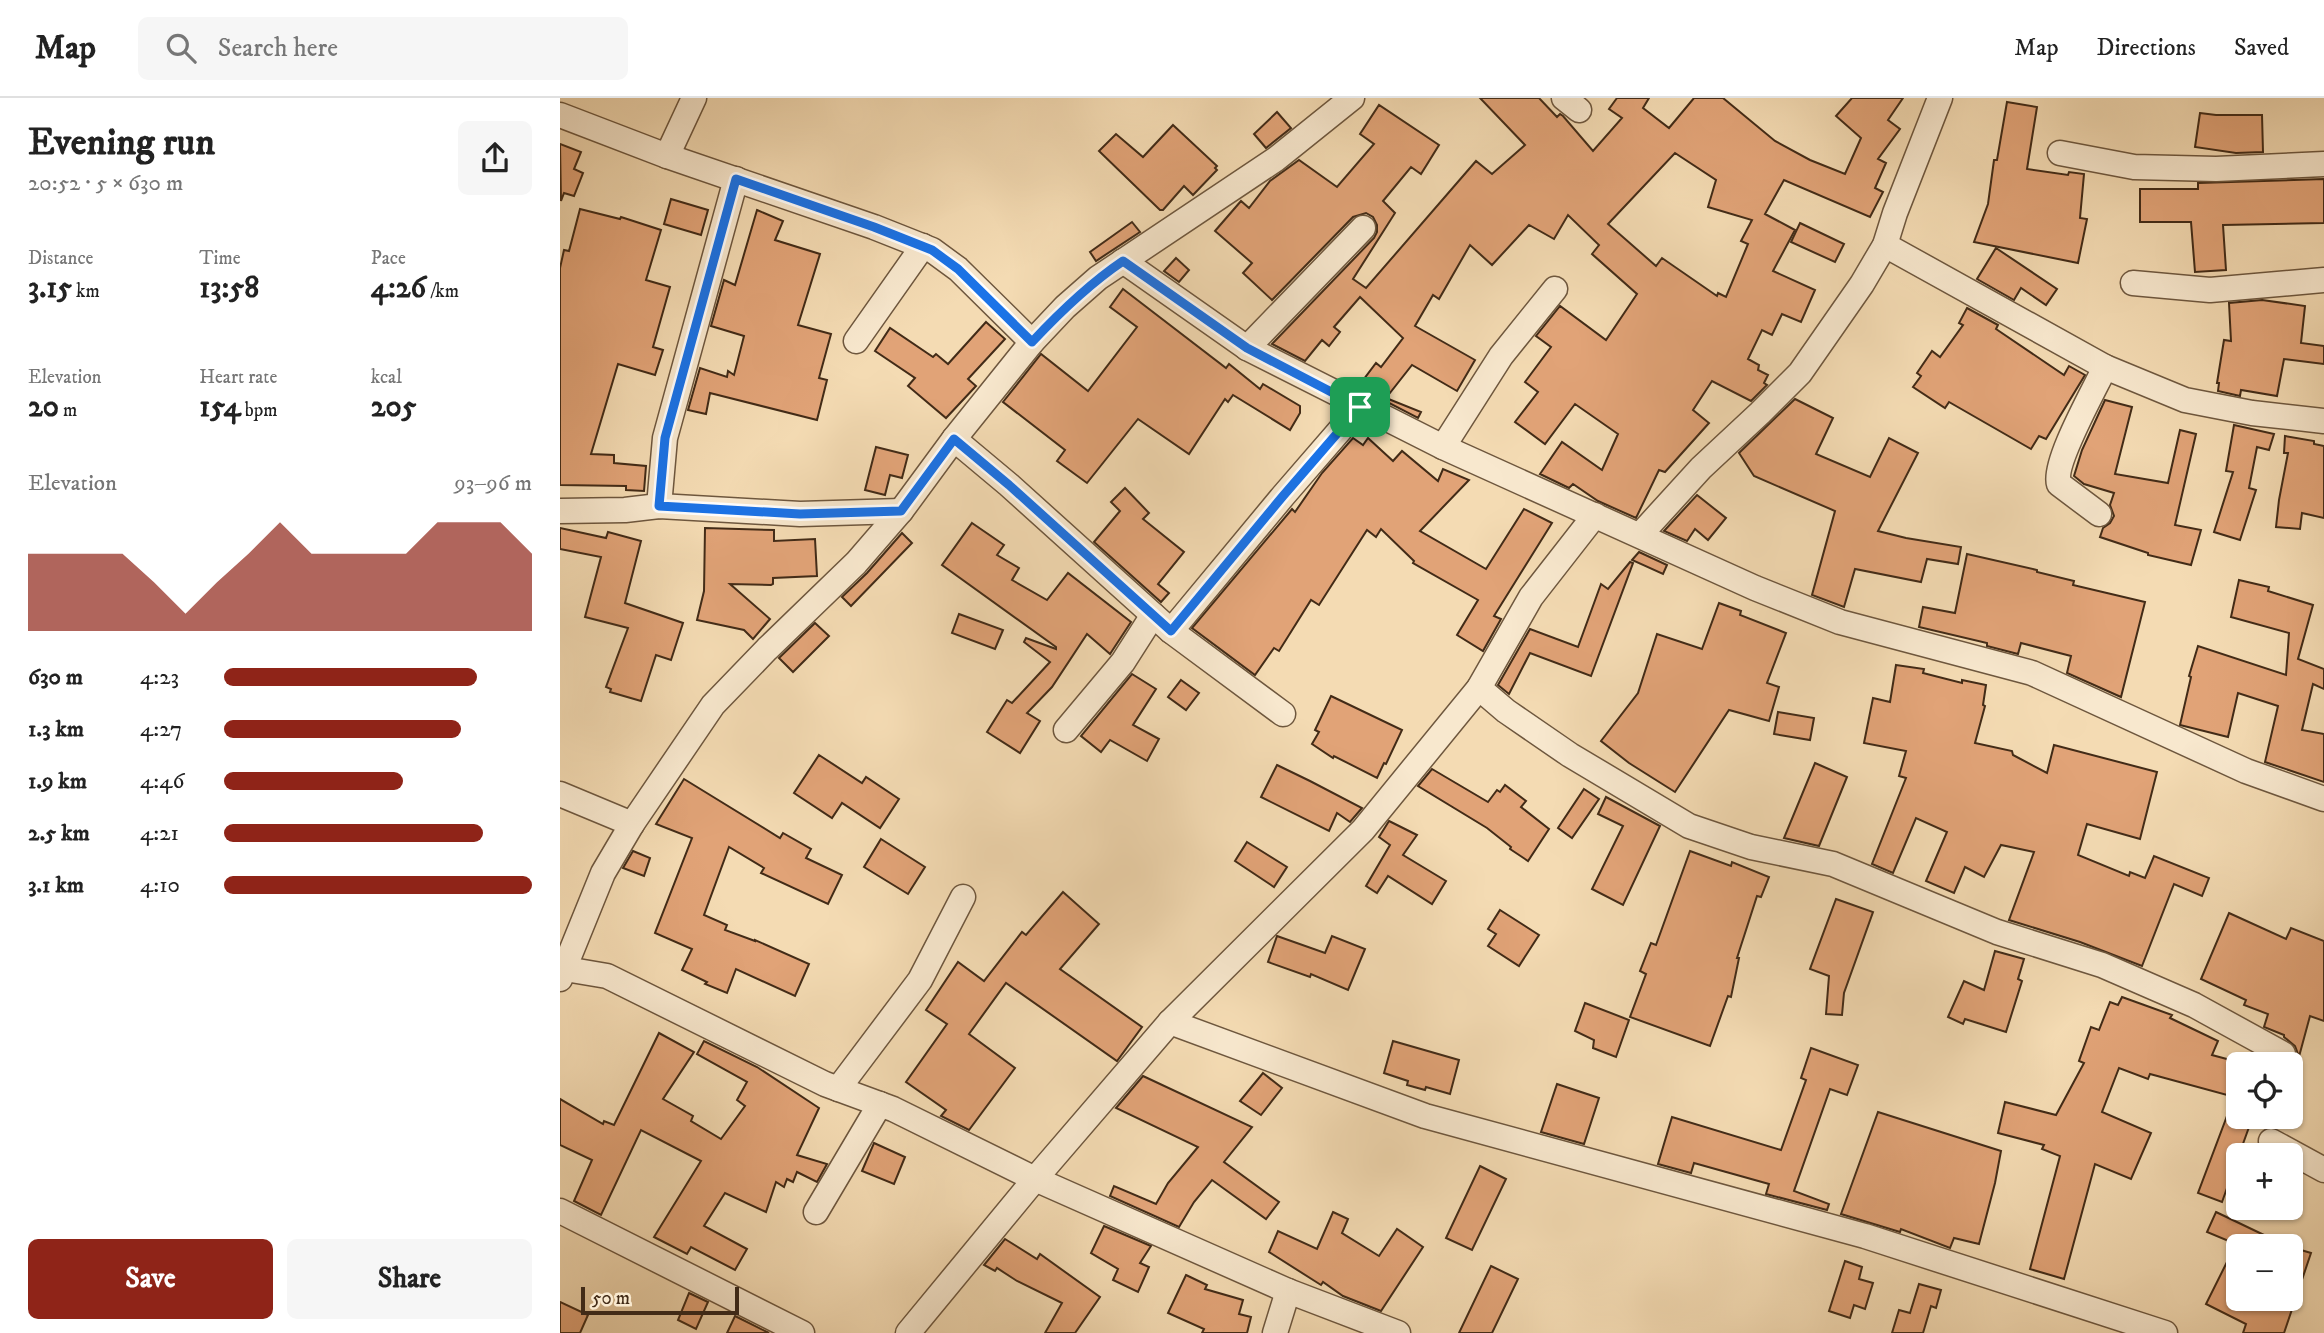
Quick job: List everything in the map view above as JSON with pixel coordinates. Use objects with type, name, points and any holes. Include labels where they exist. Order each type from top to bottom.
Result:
[{"type":"street","points":[[667,156],[694,98]]},
{"type":"street","points":[[1352,98],[1276,159],[1098,278],[1065,307],[1032,342],[954,439],[901,511],[856,563],[713,705],[632,824],[603,873],[561,972],[607,976],[838,1089],[880,1104],[1035,1179],[1288,1291],[1398,1333]]},
{"type":"street","points":[[1640,534],[1701,468],[1800,373],[1862,284],[1885,245],[1940,98]]},
{"type":"street","points":[[560,115],[667,156],[923,246],[958,269],[1032,342]]},
{"type":"street","points":[[2060,153],[2134,167],[2216,169],[2324,163]]},
{"type":"street","points":[[659,506],[665,438],[736,179]]},
{"type":"street","points":[[1247,348],[1363,228]]},
{"type":"street","points":[[1885,245],[2105,367],[2185,400],[2252,413],[2324,421]]},
{"type":"street","points":[[856,341],[923,246]]},
{"type":"street","points":[[1123,261],[1247,348],[1360,407],[1755,589],[1840,621],[2032,673],[2246,771],[2324,799]]},
{"type":"street","points":[[2133,283],[2210,290],[2324,279]]},
{"type":"street","points":[[1444,447],[1501,356],[1555,289]]},
{"type":"street","points":[[2099,514],[2059,484],[2057,477],[2071,436],[2105,367]]},
{"type":"street","points":[[1066,730],[1123,662],[1283,496],[1360,407]]},
{"type":"street","points":[[954,439],[1162,623],[1283,715]]},
{"type":"street","points":[[560,511],[625,510],[659,506],[800,514],[901,511]]},
{"type":"street","points":[[908,1333],[1170,1022],[1363,830],[1479,688],[1531,597],[1595,515]]},
{"type":"street","points":[[1479,688],[1570,755],[1689,826],[1751,847],[1833,864],[1997,932],[2102,965],[2194,1005],[2279,1052]]},
{"type":"street","points":[[560,793],[632,824]]},
{"type":"street","points":[[838,1089],[920,980],[963,897]]},
{"type":"street","points":[[1170,1022],[1425,1115],[1865,1236],[2165,1333]]},
{"type":"street","points":[[816,1212],[880,1104]]},
{"type":"street","points":[[2271,1141],[2324,1170]]},
{"type":"street","points":[[560,1211],[802,1333]]},
{"type":"street","points":[[1275,1333],[1288,1291]]},
{"type":"building","points":[[1480,98],[1539,98],[1557,117],[1560,114],[1563,116],[1593,151],[1622,118],[1609,109],[1617,98],[1649,98],[1643,108],[1669,128],[1694,98],[1723,98],[1775,141],[1810,160],[1845,174],[1861,138],[1836,116],[1852,98],[1903,98],[1888,120],[1900,129],[1878,159],[1886,163],[1875,188],[1883,192],[1870,217],[1784,180],[1765,214],[1795,230],[1773,271],[1815,290],[1801,322],[1782,314],[1772,335],[1762,330],[1748,359],[1759,365],[1758,370],[1768,375],[1764,383],[1767,385],[1751,401],[1712,381],[1693,410],[1709,423],[1665,472],[1659,470],[1636,518],[1598,501],[1573,484],[1569,488],[1540,474],[1562,442],[1602,470],[1618,434],[1575,404],[1545,444],[1515,422],[1538,392],[1525,382],[1551,347],[1536,336],[1560,306],[1606,340],[1637,294],[1592,254],[1599,245],[1568,215],[1554,239],[1529,225],[1492,265],[1470,245],[1439,299],[1433,295],[1415,326],[1475,360],[1457,391],[1412,365],[1386,398],[1421,412],[1418,418],[1358,387],[1376,363],[1381,367],[1403,338],[1360,297],[1334,327],[1340,332],[1329,346],[1322,340],[1305,361],[1272,344],[1374,238],[1377,225],[1373,217],[1366,213],[1353,217],[1272,300],[1243,273],[1252,263],[1215,231],[1241,201],[1249,208],[1270,181],[1299,160],[1337,187],[1374,144],[1360,134],[1379,105],[1439,145],[1421,174],[1411,167],[1383,201],[1395,213],[1353,279],[1366,288],[1476,161],[1492,174],[1525,145]],"holes":[[[1675,153],[1716,180],[1708,207],[1752,220],[1741,241],[1748,244],[1726,297],[1718,293],[1717,296],[1662,258],[1656,266],[1608,224]]]},
{"type":"building","points":[[2007,102],[2037,107],[2027,169],[2068,175],[2069,172],[2084,174],[2080,218],[2087,219],[2078,263],[1974,242],[1988,204],[1994,160],[1997,160]]},
{"type":"building","points":[[1277,112],[1291,128],[1266,148],[1254,134]]},
{"type":"building","points":[[2200,113],[2262,115],[2263,152],[2236,153],[2195,147]]},
{"type":"building","points":[[1173,125],[1217,166],[1217,170],[1193,195],[1184,186],[1163,210],[1160,210],[1099,151],[1116,134],[1143,157]]},
{"type":"building","points":[[560,144],[581,152],[574,169],[583,173],[574,196],[564,193],[561,201]]},
{"type":"building","points":[[2324,179],[2324,223],[2223,225],[2226,270],[2195,272],[2191,222],[2140,222],[2140,189],[2198,189],[2198,183]]},
{"type":"building","points":[[671,199],[708,210],[701,235],[664,224]]},
{"type":"building","points":[[580,209],[620,219],[621,217],[661,230],[646,280],[670,287],[653,347],[663,350],[655,375],[618,364],[591,454],[614,455],[614,463],[646,466],[644,491],[626,490],[626,486],[560,485],[560,268],[564,250],[569,251]]},
{"type":"building","points":[[757,210],[783,221],[775,240],[820,254],[798,325],[831,334],[819,378],[827,380],[817,420],[710,393],[706,414],[688,410],[700,368],[727,377],[728,371],[734,375],[744,336],[711,326],[724,280],[735,285]]},
{"type":"building","points":[[1132,222],[1140,232],[1096,261],[1090,252]]},
{"type":"building","points":[[1800,223],[1844,244],[1835,262],[1791,242]]},
{"type":"building","points":[[1996,248],[2057,289],[2046,305],[2021,288],[2014,300],[1977,279]]},
{"type":"building","points":[[1176,258],[1189,270],[1179,282],[1164,271]]},
{"type":"building","points":[[1123,289],[1226,368],[1229,364],[1260,389],[1263,384],[1300,406],[1300,413],[1290,430],[1233,395],[1228,402],[1225,399],[1189,454],[1138,419],[1087,483],[1057,461],[1065,450],[1003,402],[1041,354],[1088,391],[1137,327],[1110,307]]},
{"type":"building","points":[[2262,300],[2305,306],[2301,343],[2324,346],[2324,364],[2284,359],[2277,396],[2241,390],[2240,396],[2218,391],[2224,340],[2231,341],[2229,303]]},
{"type":"building","points":[[1967,308],[1998,325],[1996,329],[2064,375],[2069,366],[2085,375],[2046,439],[2039,436],[2031,449],[1949,402],[1945,408],[1913,387],[1921,376],[1917,373],[1932,351],[1940,357],[1963,325],[1959,323]]},
{"type":"building","points":[[986,322],[1005,339],[968,379],[976,386],[946,418],[908,386],[915,378],[875,351],[890,328],[933,357],[936,354],[948,364]]},
{"type":"building","points":[[1795,399],[1833,418],[1816,454],[1870,477],[1889,438],[1918,453],[1878,531],[1961,547],[1958,564],[1927,559],[1921,582],[1855,569],[1844,607],[1812,595],[1835,511],[1754,476],[1739,453]]},
{"type":"building","points":[[2105,400],[2132,407],[2115,474],[2168,483],[2180,430],[2196,434],[2175,525],[2201,530],[2191,565],[2148,555],[2100,537],[2103,528],[2114,516],[2110,505],[2114,493],[2084,484],[2074,476],[2082,450]]},
{"type":"building","points":[[2234,425],[2274,434],[2269,450],[2257,447],[2249,488],[2256,490],[2240,540],[2214,532],[2233,472],[2226,471]]},
{"type":"building","points":[[2285,436],[2314,441],[2314,444],[2324,446],[2324,518],[2302,513],[2300,529],[2276,527],[2288,453],[2284,453]]},
{"type":"building","points":[[1353,438],[1363,445],[1368,438],[1393,461],[1402,451],[1438,481],[1443,469],[1469,480],[1420,531],[1486,569],[1524,509],[1552,523],[1494,616],[1501,619],[1483,651],[1457,635],[1478,600],[1413,563],[1381,529],[1376,537],[1367,530],[1319,605],[1311,600],[1279,651],[1274,648],[1255,675],[1192,628],[1292,509],[1295,512],[1322,473]]},
{"type":"building","points":[[876,447],[908,455],[902,478],[890,475],[885,495],[865,490]]},
{"type":"building","points":[[1125,488],[1149,513],[1143,519],[1184,552],[1158,584],[1169,593],[1161,602],[1094,542],[1120,511],[1111,502]]},
{"type":"building","points":[[1697,495],[1726,518],[1708,540],[1695,529],[1687,541],[1664,531]]},
{"type":"building","points":[[972,523],[1004,545],[997,555],[1019,568],[1012,580],[1047,600],[1068,573],[1131,622],[1110,654],[1087,634],[1052,687],[1027,713],[1040,721],[1020,753],[987,732],[1007,700],[1012,703],[1050,662],[1024,642],[1026,638],[1056,647],[942,565]]},
{"type":"building","points":[[560,528],[606,538],[608,532],[641,541],[625,603],[683,623],[671,660],[656,655],[641,701],[610,692],[611,689],[606,687],[628,628],[585,617],[601,557],[560,549]]},
{"type":"building","points":[[705,528],[774,530],[774,541],[815,539],[817,576],[773,578],[771,585],[730,584],[770,619],[753,639],[744,630],[697,620],[704,591]]},
{"type":"building","points":[[902,533],[912,543],[851,606],[842,597]]},
{"type":"building","points":[[1639,552],[1667,565],[1663,574],[1632,560]]},
{"type":"building","points":[[1967,554],[2037,570],[2074,581],[2073,585],[2145,602],[2121,697],[2067,673],[2071,656],[2021,643],[2018,654],[1987,646],[1987,643],[1919,627],[1923,607],[1955,613]]},
{"type":"building","points":[[1630,562],[1633,563],[1591,676],[1530,653],[1509,694],[1498,685],[1530,629],[1578,647],[1601,584],[1608,589]]},
{"type":"building","points":[[2239,580],[2269,587],[2268,591],[2313,605],[2298,659],[2324,669],[2324,689],[2313,684],[2302,730],[2324,734],[2324,782],[2265,762],[2278,706],[2238,693],[2228,737],[2180,725],[2191,677],[2189,676],[2198,646],[2286,675],[2289,633],[2231,617]]},
{"type":"building","points":[[1719,603],[1741,611],[1740,615],[1786,633],[1767,683],[1779,687],[1769,721],[1729,710],[1675,792],[1629,763],[1601,741],[1638,693],[1657,634],[1702,649]]},
{"type":"building","points":[[959,614],[1003,630],[995,649],[952,633]]},
{"type":"building","points":[[815,623],[829,636],[793,672],[779,658]]},
{"type":"building","points":[[1896,665],[1924,669],[1923,673],[1962,683],[1962,680],[1986,685],[1985,706],[1975,743],[2012,751],[2013,755],[2047,773],[2054,745],[2157,772],[2140,839],[2087,824],[2078,855],[2129,876],[2130,872],[2145,878],[2154,856],[2209,878],[2202,896],[2174,884],[2142,966],[2080,942],[2009,920],[2034,852],[2001,845],[1984,877],[1965,867],[1954,893],[1926,881],[1947,832],[1916,818],[1893,873],[1872,864],[1906,778],[1899,776],[1906,751],[1864,743],[1873,698],[1890,702]]},
{"type":"building","points":[[1132,674],[1156,689],[1133,725],[1159,739],[1147,761],[1110,740],[1101,752],[1081,736]]},
{"type":"building","points":[[1181,680],[1199,693],[1186,710],[1168,697]]},
{"type":"building","points":[[1331,696],[1402,730],[1377,778],[1334,756],[1333,758],[1312,744],[1319,732],[1315,730]]},
{"type":"building","points":[[1778,712],[1814,718],[1810,740],[1774,734]]},
{"type":"building","points":[[819,755],[862,783],[866,777],[899,799],[880,828],[842,803],[832,818],[794,793]]},
{"type":"building","points":[[1815,763],[1847,777],[1819,846],[1784,838]]},
{"type":"building","points":[[1277,765],[1362,808],[1350,822],[1337,813],[1329,831],[1261,797]]},
{"type":"building","points":[[1432,769],[1488,802],[1497,790],[1500,792],[1505,785],[1526,801],[1521,807],[1549,829],[1528,861],[1487,828],[1418,786]]},
{"type":"building","points":[[684,779],[780,838],[783,833],[811,849],[806,858],[842,875],[828,904],[761,873],[764,868],[729,847],[704,915],[727,925],[725,930],[809,964],[795,996],[736,969],[727,993],[705,984],[707,982],[682,970],[692,949],[655,933],[692,838],[656,824]]},
{"type":"building","points":[[1584,789],[1599,799],[1572,838],[1558,828]]},
{"type":"building","points":[[1606,797],[1660,826],[1623,905],[1592,889],[1623,826],[1598,814]]},
{"type":"building","points":[[1389,821],[1417,835],[1403,855],[1446,881],[1432,904],[1388,876],[1377,893],[1366,886],[1390,845],[1379,837]]},
{"type":"building","points":[[881,839],[925,867],[908,894],[864,867]]},
{"type":"building","points":[[1247,842],[1287,867],[1274,887],[1235,861]]},
{"type":"building","points":[[633,851],[650,858],[644,876],[623,868]]},
{"type":"building","points":[[1690,851],[1731,866],[1732,862],[1769,877],[1761,897],[1757,896],[1737,958],[1731,997],[1728,996],[1710,1046],[1630,1017],[1646,974],[1640,971],[1651,943],[1656,945]]},
{"type":"building","points":[[1063,892],[1099,924],[1060,969],[1142,1027],[1117,1061],[1006,983],[969,1034],[1015,1068],[969,1130],[941,1116],[946,1110],[906,1082],[947,1024],[926,1010],[958,962],[984,981],[1022,932],[1026,935]]},
{"type":"building","points":[[1836,899],[1873,912],[1844,993],[1842,1015],[1826,1014],[1829,976],[1810,969]]},
{"type":"building","points":[[1500,910],[1539,935],[1519,966],[1488,946],[1496,934],[1488,929]]},
{"type":"building","points":[[2229,913],[2286,939],[2291,928],[2324,941],[2324,1021],[2310,1016],[2300,1052],[2297,1052],[2284,1035],[2264,1027],[2268,1014],[2244,1005],[2246,1000],[2201,979]]},
{"type":"building","points":[[1277,936],[1325,953],[1332,936],[1365,949],[1348,990],[1311,974],[1310,977],[1268,962]]},
{"type":"building","points":[[1995,951],[2024,959],[2018,979],[2022,981],[2006,1032],[1965,1019],[1963,1024],[1948,1017],[1964,981],[1984,990]]},
{"type":"building","points":[[2122,997],[2172,1015],[2170,1018],[2218,1041],[2212,1055],[2226,1059],[2226,1095],[2150,1074],[2148,1079],[2119,1068],[2102,1112],[2151,1133],[2131,1179],[2095,1164],[2064,1279],[2030,1269],[2060,1156],[2042,1149],[2044,1145],[1998,1133],[2005,1102],[2056,1115],[2084,1063],[2079,1061],[2091,1027],[2099,1030],[2110,1002],[2118,1005]]},
{"type":"building","points":[[1585,1003],[1629,1020],[1616,1057],[1593,1048],[1594,1040],[1575,1031]]},
{"type":"building","points":[[659,1033],[694,1052],[663,1099],[693,1116],[691,1121],[721,1139],[745,1106],[737,1100],[747,1082],[697,1054],[704,1041],[757,1067],[819,1108],[797,1155],[827,1164],[817,1182],[797,1172],[793,1182],[787,1179],[784,1187],[776,1182],[766,1212],[725,1193],[704,1226],[747,1249],[735,1270],[691,1247],[687,1254],[654,1237],[701,1161],[641,1130],[601,1215],[574,1201],[592,1160],[560,1145],[560,1099],[603,1124],[604,1121],[614,1125]]},
{"type":"building","points":[[1393,1041],[1459,1060],[1450,1094],[1407,1085],[1408,1081],[1384,1073]]},
{"type":"building","points":[[1811,1048],[1858,1065],[1847,1095],[1830,1089],[1794,1191],[1829,1204],[1827,1210],[1766,1194],[1769,1184],[1694,1163],[1691,1173],[1658,1164],[1672,1117],[1781,1150],[1806,1080],[1801,1078]]},
{"type":"building","points":[[1263,1073],[1282,1088],[1261,1115],[1240,1101]]},
{"type":"building","points":[[1143,1076],[1252,1127],[1224,1162],[1279,1202],[1266,1219],[1212,1180],[1179,1227],[1110,1196],[1114,1186],[1156,1204],[1168,1183],[1198,1147],[1116,1108]]},
{"type":"building","points":[[1557,1084],[1599,1098],[1584,1144],[1541,1132]]},
{"type":"building","points":[[1878,1112],[2001,1151],[1979,1244],[1954,1238],[1950,1248],[1901,1229],[1900,1232],[1841,1214]]},
{"type":"building","points":[[2226,1119],[2226,1129],[2248,1129],[2243,1143],[2226,1143],[2226,1191],[2222,1202],[2198,1193]]},
{"type":"building","points":[[874,1143],[905,1157],[894,1184],[862,1171]]},
{"type":"building","points":[[1480,1166],[1506,1179],[1472,1250],[1446,1238]]},
{"type":"building","points":[[1333,1212],[1348,1219],[1342,1233],[1379,1256],[1397,1229],[1423,1247],[1381,1311],[1343,1296],[1323,1282],[1321,1285],[1269,1252],[1278,1231],[1317,1249]]},
{"type":"building","points":[[2216,1212],[2226,1217],[2226,1220],[2233,1220],[2262,1234],[2226,1234],[2226,1240],[2207,1232]]},
{"type":"building","points":[[1104,1226],[1151,1246],[1140,1263],[1149,1267],[1138,1292],[1113,1280],[1118,1269],[1091,1253]]},
{"type":"building","points":[[1005,1239],[1037,1259],[1040,1254],[1100,1297],[1075,1333],[1045,1333],[1062,1303],[997,1268],[995,1271],[984,1265]]},
{"type":"building","points":[[2303,1251],[2311,1253],[2303,1277]]},
{"type":"building","points":[[1845,1261],[1862,1267],[1859,1279],[1873,1283],[1865,1309],[1854,1305],[1850,1318],[1829,1311]]},
{"type":"building","points":[[2226,1264],[2226,1311],[2291,1311],[2284,1333],[2243,1333],[2246,1324],[2206,1304]]},
{"type":"building","points":[[1491,1266],[1518,1279],[1492,1333],[1459,1333]]},
{"type":"building","points":[[1186,1275],[1207,1285],[1205,1289],[1243,1300],[1239,1314],[1251,1317],[1247,1333],[1202,1333],[1204,1329],[1168,1313]]},
{"type":"building","points":[[1919,1284],[1941,1290],[1936,1308],[1931,1306],[1923,1333],[1892,1333],[1899,1310],[1910,1313]]},
{"type":"building","points":[[689,1293],[708,1302],[696,1329],[678,1320]]},
{"type":"building","points":[[560,1302],[588,1315],[580,1333],[560,1333]]},
{"type":"building","points":[[735,1316],[769,1333],[727,1333]]},
{"type":"route","points":[[736,179],[932,250],[958,269],[1032,342],[1065,307],[1098,278],[1123,261],[1247,348],[1360,407],[1171,631],[954,439],[901,511],[800,514],[659,506],[665,438],[736,179]]}]
